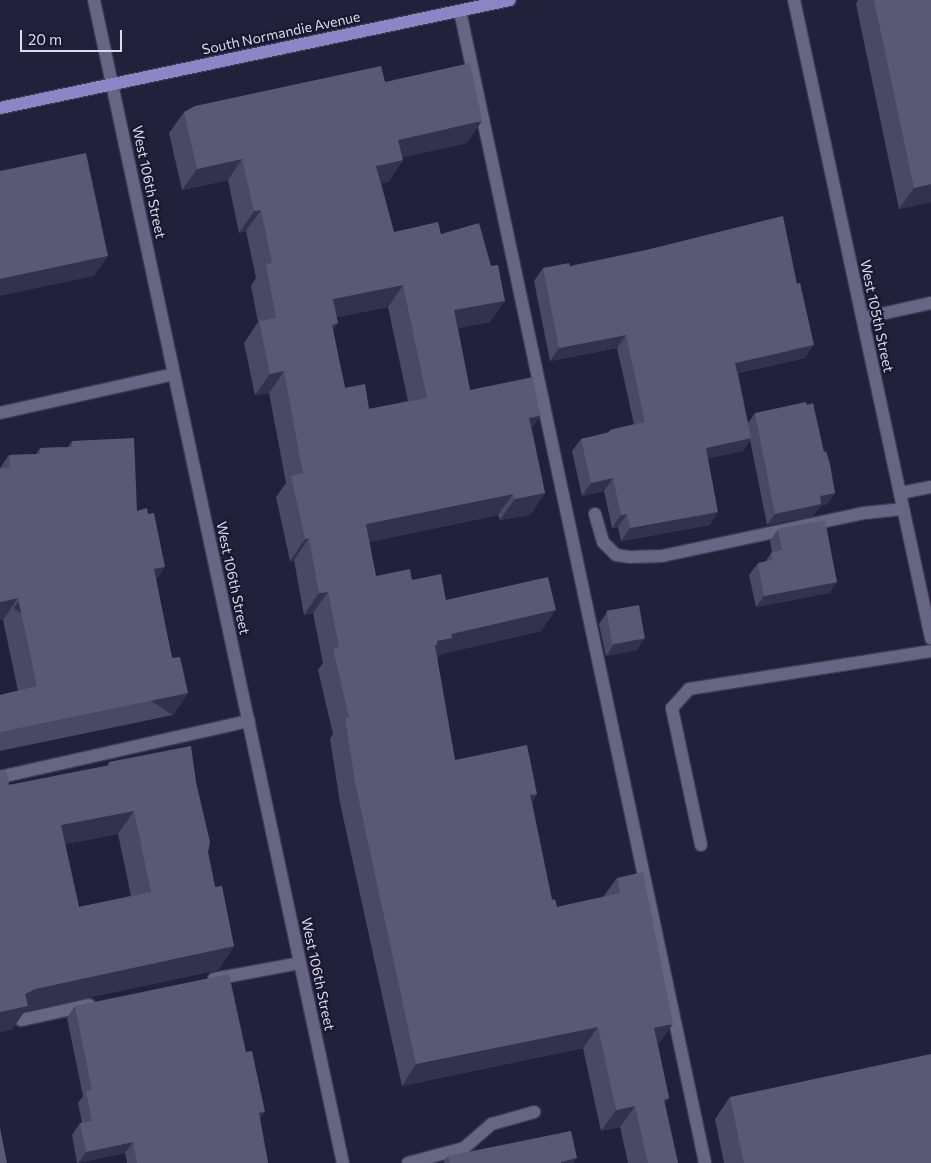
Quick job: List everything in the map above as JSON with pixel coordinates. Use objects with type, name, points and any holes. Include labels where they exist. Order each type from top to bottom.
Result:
[{"type":"main road","name":"South Normandie Avenue","points":[[0,108],[112,82],[510,0]]},
{"type":"street","name":"West 106th Street","points":[[94,0],[343,1163]]},
{"type":"street","name":"West 105th Street","points":[[794,0],[931,638]]},
{"type":"street","points":[[460,11],[704,1163]]},
{"type":"street","points":[[862,318],[931,304]]},
{"type":"street","points":[[0,413],[174,374]]},
{"type":"street","points":[[900,493],[931,487]]},
{"type":"street","points":[[595,514],[603,542],[616,554],[631,557],[662,556],[864,513],[903,510]]},
{"type":"street","points":[[701,844],[672,708],[689,689],[931,651]]},
{"type":"street","points":[[0,777],[249,722]]},
{"type":"street","points":[[198,982],[300,962]]},
{"type":"street","points":[[20,1020],[105,1002]]},
{"type":"street","points":[[408,1163],[464,1148],[492,1124],[534,1112]]},
{"type":"building","points":[[874,0],[931,0],[931,184],[914,188]]},
{"type":"building","points":[[470,63],[482,121],[398,140],[403,160],[376,166],[394,232],[438,222],[441,234],[479,223],[491,266],[498,265],[505,301],[454,310],[470,390],[533,377],[540,416],[529,418],[545,493],[515,499],[513,494],[366,524],[376,576],[410,569],[412,580],[441,574],[446,600],[548,577],[556,610],[451,634],[452,638],[437,641],[437,645],[435,645],[455,760],[527,745],[537,794],[530,795],[552,900],[555,899],[557,907],[620,893],[617,878],[643,872],[673,1024],[654,1028],[669,1098],[664,1100],[678,1163],[648,1163],[635,1106],[616,1110],[598,1027],[416,1064],[355,782],[345,718],[349,717],[333,649],[339,647],[328,592],[319,593],[309,538],[305,539],[291,476],[303,473],[284,371],[270,374],[259,321],[276,318],[266,264],[272,263],[261,210],[254,211],[242,159],[197,169],[184,112],[195,106],[381,66],[385,82]],"holes":[[[403,285],[427,398],[369,409],[365,384],[345,388],[332,325],[338,323],[333,299]]]},
{"type":"building","points":[[86,153],[108,256],[0,279],[0,171]]},
{"type":"building","points":[[783,216],[797,284],[800,283],[814,345],[735,363],[751,438],[706,448],[718,512],[630,528],[627,514],[621,515],[613,478],[591,483],[581,439],[645,422],[626,335],[559,348],[543,268],[569,263],[570,266],[646,250]]},
{"type":"building","points":[[806,402],[807,405],[813,403],[824,452],[826,451],[830,464],[835,493],[820,496],[821,504],[775,514],[755,413]]},
{"type":"building","points":[[134,438],[137,511],[147,508],[148,514],[154,513],[165,567],[154,569],[172,658],[180,657],[188,693],[0,732],[0,695],[37,686],[18,598],[0,602],[0,469],[10,467],[9,455],[40,454],[40,448],[72,447],[72,441]]},
{"type":"building","points":[[825,520],[837,582],[764,596],[758,563],[772,560],[771,553],[782,550],[778,529]]},
{"type":"building","points":[[639,605],[645,638],[612,644],[607,611]]},
{"type":"building","points":[[191,746],[196,782],[210,842],[208,852],[215,887],[222,886],[234,946],[35,989],[25,994],[28,1006],[0,1012],[0,772],[6,770],[9,785],[110,765],[109,762]],"holes":[[[134,811],[151,892],[79,907],[61,825]]]},
{"type":"building","points":[[229,974],[246,1052],[252,1051],[265,1112],[259,1113],[268,1163],[137,1163],[133,1142],[86,1152],[80,1123],[92,1121],[86,1091],[92,1090],[75,1006]]},
{"type":"building","points":[[931,1054],[931,1163],[744,1163],[730,1097]]},
{"type":"building","points":[[0,1128],[7,1163],[0,1163]]},
{"type":"building","points":[[571,1131],[577,1158],[561,1163],[450,1163],[448,1156]]}]
